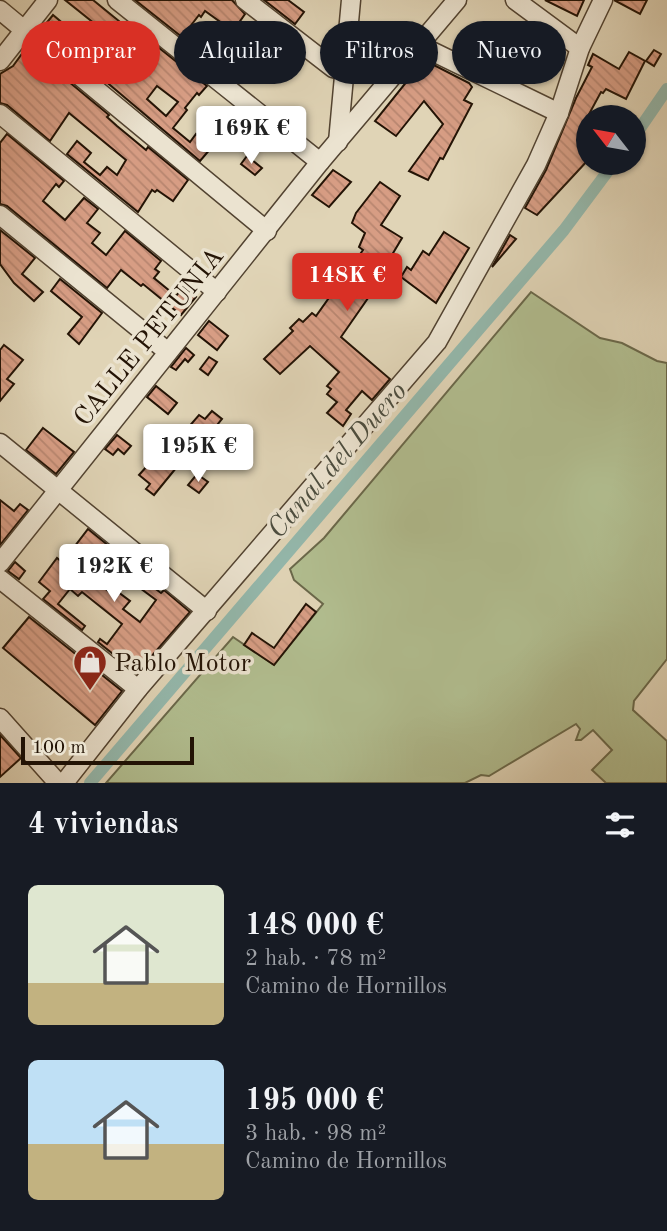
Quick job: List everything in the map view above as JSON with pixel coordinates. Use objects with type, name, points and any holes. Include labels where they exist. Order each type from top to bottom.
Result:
[{"type":"street","points":[[31,21],[48,0]]},
{"type":"street","points":[[117,0],[320,162]]},
{"type":"street","points":[[245,0],[320,58]]},
{"type":"street","points":[[349,21],[351,0]]},
{"type":"street","name":"CALLE PETUNIA","points":[[438,22],[457,0]]},
{"type":"street","points":[[515,0],[580,48]]},
{"type":"street","points":[[64,783],[138,689],[438,342],[536,165],[559,113],[580,48],[603,0]]},
{"type":"street","points":[[0,9],[21,27]]},
{"type":"street","points":[[0,61],[21,34]]},
{"type":"street","points":[[438,54],[559,113]]},
{"type":"street","points":[[89,84],[267,231]]},
{"type":"street","points":[[338,142],[344,84]]},
{"type":"street","name":"CALLE PETUNIA","points":[[0,563],[320,162],[386,84]]},
{"type":"street","points":[[0,114],[217,292]]},
{"type":"street","points":[[0,215],[168,352]]},
{"type":"street","points":[[0,443],[207,611]]},
{"type":"street","points":[[0,579],[138,689]]},
{"type":"street","points":[[0,718],[58,783]]},
{"type":"green space","points":[[531,292],[600,338],[622,343],[657,361],[667,363],[667,659],[634,701],[633,710],[667,741],[667,783],[606,783],[592,770],[612,750],[593,730],[581,740],[576,740],[580,729],[576,724],[489,776],[481,775],[465,783],[106,783],[233,637],[274,665],[323,604],[294,580],[290,569],[324,538]]},
{"type":"building","points":[[65,0],[93,0],[119,21],[91,21]]},
{"type":"building","points":[[135,0],[232,0],[245,14],[240,21],[219,21],[205,11],[194,21],[174,21],[174,31]]},
{"type":"building","points":[[264,0],[288,0],[304,12],[297,21],[291,21]]},
{"type":"building","points":[[545,0],[584,0],[577,16]]},
{"type":"building","points":[[614,0],[647,0],[640,14]]},
{"type":"building","points":[[53,15],[60,21],[48,21]]},
{"type":"building","points":[[160,49],[174,60],[174,84],[207,86],[199,95],[197,93],[173,128],[190,142],[196,134],[212,147],[200,161],[109,84],[160,84]],"holes":[[[157,86],[178,102],[166,116],[147,99]]]},
{"type":"building","points":[[654,50],[661,54],[654,66],[646,61]]},
{"type":"building","points":[[629,52],[645,61],[626,99],[606,89],[601,92],[594,105],[576,105],[576,173],[537,215],[525,208],[546,170],[592,67],[588,65],[593,54],[619,69]]},
{"type":"building","points":[[21,55],[21,84],[72,84],[146,150],[148,147],[188,180],[173,201],[157,190],[152,190],[138,212],[67,154],[77,141],[91,153],[84,162],[100,175],[107,167],[117,175],[126,160],[69,113],[50,141],[7,105],[0,103],[0,74],[13,66]]},
{"type":"building","points":[[438,67],[452,74],[452,84],[470,84],[472,87],[464,100],[472,104],[443,159],[440,158],[428,180],[409,171],[443,124],[424,101],[396,136],[375,121],[405,84],[438,84]]},
{"type":"building","points":[[7,134],[64,181],[59,187],[56,184],[43,201],[65,220],[84,198],[98,209],[87,223],[100,233],[92,243],[106,255],[125,231],[161,261],[155,269],[159,272],[154,278],[176,296],[183,287],[196,297],[181,315],[121,270],[107,288],[7,206],[0,204],[0,143]]},
{"type":"building","points":[[247,156],[262,168],[255,175],[241,164]]},
{"type":"building","points":[[333,170],[351,182],[329,207],[312,195]]},
{"type":"building","points":[[380,182],[400,196],[381,225],[402,238],[386,265],[382,263],[370,280],[369,284],[375,288],[341,337],[390,379],[372,400],[362,391],[346,410],[351,414],[343,426],[327,413],[337,402],[327,394],[331,389],[327,386],[339,372],[310,346],[280,374],[264,359],[293,331],[290,328],[299,319],[303,322],[312,313],[316,316],[363,250],[359,247],[365,233],[352,223],[356,213]]},
{"type":"building","points":[[0,230],[35,258],[22,274],[43,292],[34,301],[14,283],[0,264]]},
{"type":"building","points":[[444,232],[469,248],[436,303],[401,277],[407,267],[411,270],[423,251],[429,255]]},
{"type":"building","points":[[510,235],[516,239],[492,267]]},
{"type":"building","points":[[60,279],[102,313],[79,344],[68,334],[82,317],[51,291]]},
{"type":"building","points":[[209,321],[228,336],[217,350],[198,335]]},
{"type":"building","points":[[4,345],[23,360],[7,379],[14,384],[0,401],[0,350]]},
{"type":"building","points":[[186,348],[194,355],[188,362],[185,359],[176,370],[171,367]]},
{"type":"building","points":[[209,357],[217,362],[208,375],[200,369]]},
{"type":"building","points":[[156,386],[177,403],[168,414],[147,397]]},
{"type":"building","points":[[212,411],[222,419],[200,446],[209,453],[197,467],[185,457],[154,495],[146,489],[150,484],[139,475],[183,426],[187,429],[199,415],[205,419]]},
{"type":"building","points":[[43,428],[74,452],[56,474],[26,450]]},
{"type":"building","points":[[117,435],[131,446],[124,454],[118,449],[113,455],[105,449]]},
{"type":"building","points":[[197,474],[208,482],[199,493],[188,485]]},
{"type":"building","points":[[0,500],[14,511],[20,504],[28,510],[0,545]]},
{"type":"building","points":[[88,529],[115,551],[94,579],[115,597],[118,592],[130,601],[123,609],[140,622],[156,600],[140,588],[145,581],[161,593],[164,590],[190,612],[137,673],[98,642],[100,639],[107,644],[122,624],[82,592],[78,596],[70,589],[58,604],[85,626],[82,630],[43,599],[50,591],[39,582],[57,558],[68,567],[80,551],[75,546]]},
{"type":"building","points":[[15,562],[25,571],[19,579],[8,571]]},
{"type":"building","points":[[306,604],[316,612],[274,665],[244,645],[252,633],[274,648]]},
{"type":"building","points":[[29,617],[122,691],[95,725],[3,648]]},
{"type":"building","points":[[0,735],[21,758],[0,777]]},
{"type":"waterway","name":"Canal del Duero","points":[[646,120],[667,89]]},
{"type":"waterway","name":"Canal del Duero","points":[[90,783],[564,230],[605,175]]},
{"type":"place","name":"Pablo Motor","points":[[90,692]]}]
